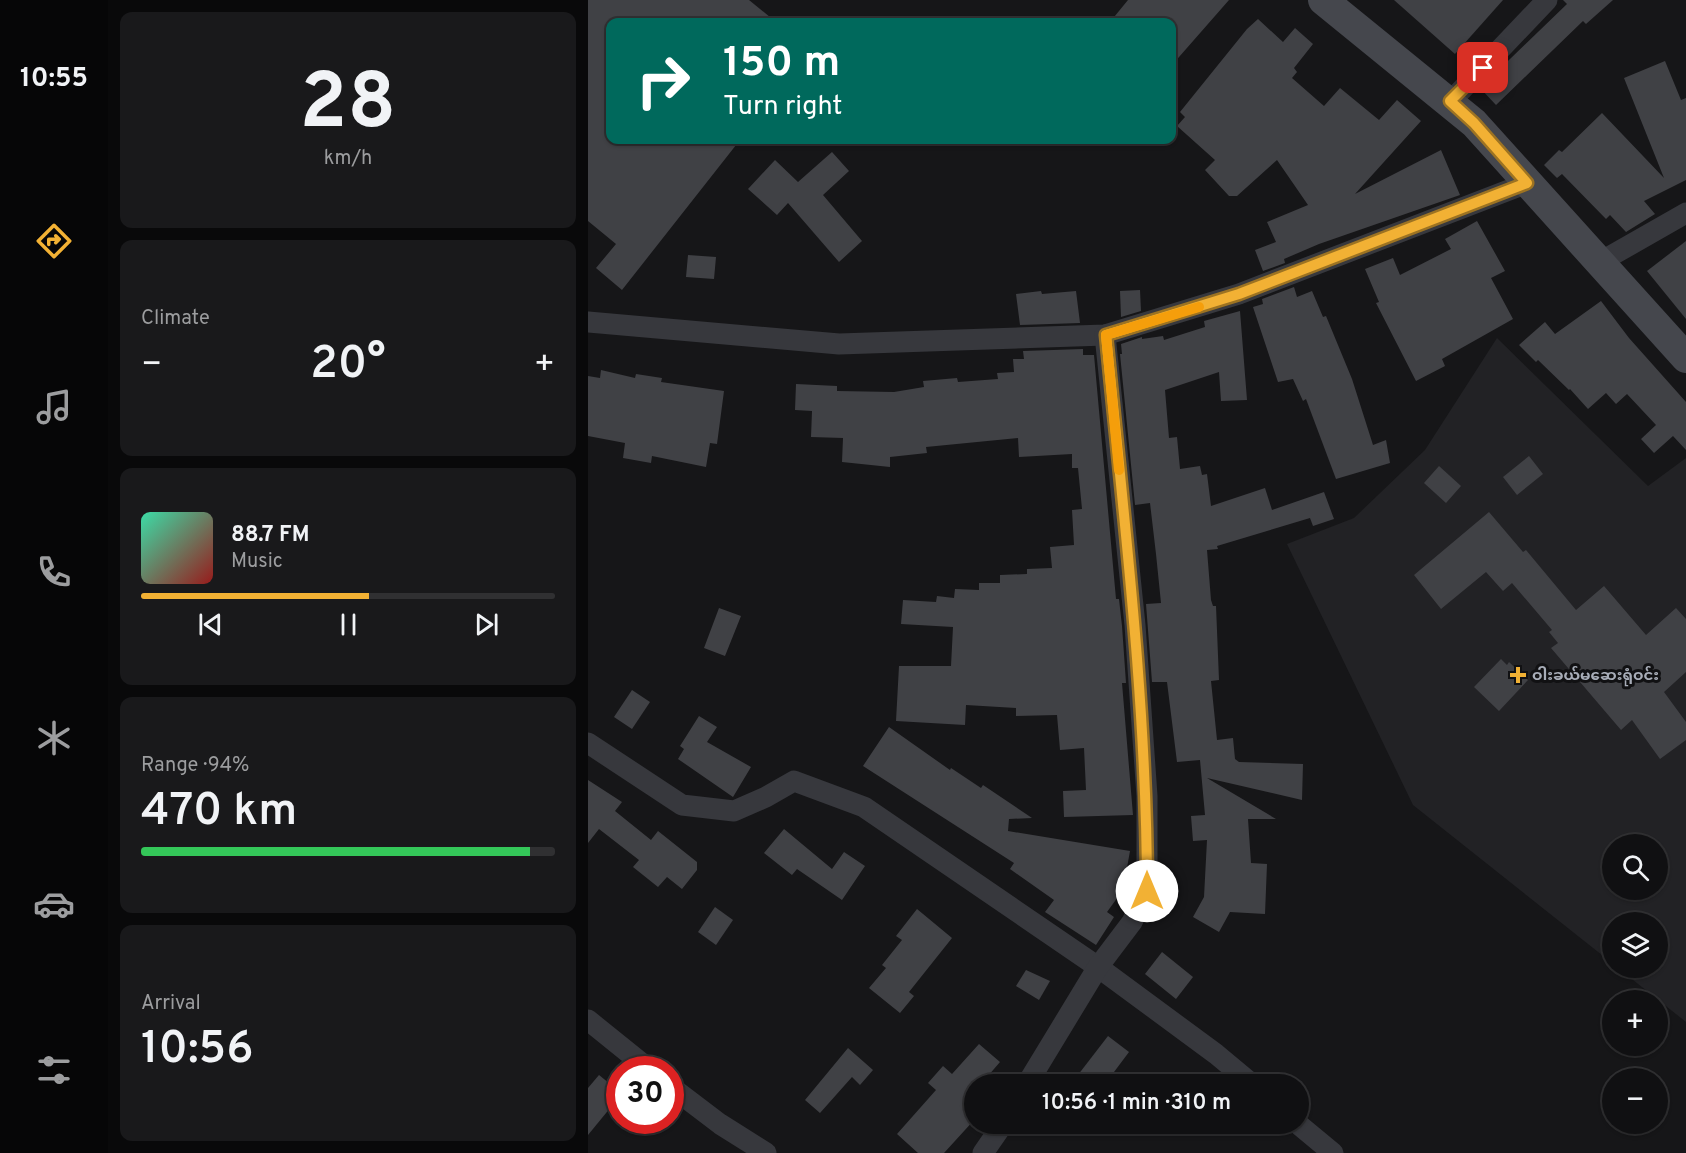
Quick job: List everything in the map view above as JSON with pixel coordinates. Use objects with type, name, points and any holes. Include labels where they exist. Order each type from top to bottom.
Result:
[{"type":"street","points":[[1323,0],[1450,101],[1474,123],[1686,358]]},
{"type":"street","points":[[1450,101],[1547,0]]},
{"type":"street","points":[[588,322],[839,344],[1106,335],[1239,294],[1527,183]]},
{"type":"street","points":[[1600,262],[1686,213]]},
{"type":"street","points":[[1033,1074],[1098,967],[1132,922],[1147,891],[1147,796],[1135,625],[1106,335]]},
{"type":"street","points":[[588,743],[682,805],[734,811],[766,798],[794,781],[864,807],[1098,967],[1240,1074]]},
{"type":"street","points":[[588,1020],[633,1056]]},
{"type":"street","points":[[684,1097],[720,1124],[766,1153]]},
{"type":"street","points":[[1309,1133],[1333,1153]]},
{"type":"street","points":[[983,1153],[996,1134]]},
{"type":"shaded area","name":"ဝါးခယ်မဆေးရုံဝင်း","points":[[1497,338],[1648,486],[1686,458],[1686,1022],[1668,1008],[1668,990],[1646,990],[1631,978],[1668,978],[1668,912],[1602,912],[1602,955],[1413,805],[1287,544],[1354,518],[1425,450]]},
{"type":"building","points":[[588,0],[749,0],[771,18],[606,18],[606,144],[737,144],[622,290],[596,268],[616,244],[588,221]]},
{"type":"building","points":[[1128,0],[1229,0],[1176,60],[1176,18],[1113,18]]},
{"type":"building","points":[[1394,0],[1503,0],[1455,54]]},
{"type":"building","points":[[1563,0],[1613,0],[1586,24],[1583,21],[1496,105],[1480,88],[1567,4]]},
{"type":"building","points":[[1258,19],[1283,42],[1295,28],[1313,44],[1294,68],[1297,72],[1292,78],[1324,106],[1340,88],[1379,120],[1397,100],[1421,121],[1355,194],[1441,150],[1460,195],[1319,244],[1284,259],[1285,263],[1263,271],[1255,250],[1276,242],[1267,222],[1308,205],[1277,160],[1237,196],[1229,196],[1205,170],[1215,160],[1177,126],[1185,117],[1180,112],[1247,29]]},
{"type":"building","points":[[1665,61],[1681,100],[1686,98],[1686,180],[1644,201],[1655,214],[1626,232],[1610,215],[1606,219],[1562,174],[1557,178],[1544,165],[1559,150],[1562,152],[1602,113],[1664,178],[1624,78]]},
{"type":"building","points":[[832,152],[849,171],[823,195],[862,241],[839,262],[788,203],[777,215],[748,189],[775,160],[798,182]]},
{"type":"building","points":[[1477,221],[1505,271],[1491,278],[1513,319],[1442,359],[1445,366],[1416,381],[1376,303],[1379,302],[1365,269],[1393,258],[1400,275],[1451,249],[1445,239]]},
{"type":"building","points":[[1686,241],[1686,319],[1647,271]]},
{"type":"building","points":[[688,255],[716,257],[714,279],[686,277]]},
{"type":"building","points":[[1294,287],[1297,297],[1312,291],[1323,317],[1326,316],[1352,379],[1373,445],[1386,440],[1390,463],[1336,479],[1306,399],[1303,401],[1293,379],[1278,382],[1253,307],[1263,304],[1262,299]]},
{"type":"building","points":[[1140,290],[1141,311],[1121,317],[1120,291]]},
{"type":"building","points":[[1041,291],[1042,294],[1076,291],[1080,323],[1020,325],[1016,294]]},
{"type":"building","points":[[1601,301],[1629,338],[1686,402],[1686,450],[1673,436],[1654,453],[1641,439],[1656,425],[1627,394],[1616,404],[1606,393],[1588,409],[1570,389],[1519,345],[1545,322],[1555,334]]},
{"type":"building","points":[[1240,311],[1247,400],[1221,401],[1219,372],[1165,390],[1169,438],[1177,437],[1180,469],[1200,466],[1202,475],[1207,474],[1211,506],[1265,488],[1272,510],[1324,492],[1334,519],[1313,526],[1310,518],[1217,546],[1218,549],[1207,550],[1211,600],[1213,606],[1216,606],[1219,680],[1211,681],[1217,740],[1233,738],[1235,759],[1239,762],[1303,764],[1302,800],[1207,778],[1276,819],[1248,819],[1251,863],[1267,864],[1265,914],[1230,912],[1219,932],[1193,917],[1204,897],[1207,840],[1193,841],[1191,816],[1205,815],[1200,760],[1177,762],[1167,682],[1152,682],[1146,604],[1161,603],[1150,503],[1135,505],[1120,354],[1122,354],[1121,344],[1142,337],[1142,339],[1163,336],[1164,340],[1205,327],[1204,321]]},
{"type":"building","points":[[1083,349],[1083,355],[1094,355],[1116,599],[1119,599],[1122,626],[1126,683],[1122,683],[1133,815],[1064,817],[1063,791],[1086,790],[1084,748],[1060,750],[1057,715],[1016,716],[1016,708],[966,705],[965,725],[896,721],[899,666],[951,666],[953,627],[901,624],[903,600],[936,602],[937,596],[954,598],[955,589],[979,590],[979,583],[1000,583],[1000,575],[1027,574],[1027,569],[1052,568],[1050,547],[1074,545],[1072,510],[1082,509],[1078,468],[1072,468],[1072,454],[1019,457],[1018,438],[926,447],[927,453],[890,457],[890,467],[842,462],[843,438],[811,437],[812,411],[795,410],[796,384],[837,386],[837,391],[894,392],[924,387],[923,381],[957,378],[958,382],[998,379],[997,373],[1014,372],[1013,359],[1024,359],[1023,351]]},
{"type":"building","points":[[601,370],[635,378],[636,374],[662,378],[661,382],[724,391],[717,444],[710,443],[706,467],[652,456],[651,463],[623,458],[625,443],[588,436],[588,376],[600,378]]},
{"type":"building","points":[[1529,456],[1543,474],[1517,495],[1503,477]]},
{"type":"building","points":[[1439,466],[1461,486],[1446,503],[1424,483]]},
{"type":"building","points":[[1489,512],[1523,552],[1526,550],[1576,610],[1604,586],[1646,635],[1676,608],[1686,619],[1686,672],[1664,692],[1686,722],[1686,740],[1660,759],[1632,720],[1621,730],[1551,648],[1558,643],[1549,632],[1552,630],[1512,583],[1503,591],[1486,572],[1441,609],[1414,575]]},
{"type":"building","points":[[719,608],[741,616],[725,656],[704,648]]},
{"type":"building","points":[[1501,659],[1507,665],[1509,662],[1528,680],[1499,711],[1474,687]]},
{"type":"building","points":[[632,690],[650,702],[632,729],[614,717]]},
{"type":"building","points":[[699,716],[717,727],[707,742],[751,767],[733,797],[678,759],[684,749],[680,746]]},
{"type":"building","points":[[889,727],[950,770],[951,768],[981,788],[983,785],[1032,818],[1009,819],[1008,831],[1130,851],[1123,890],[1107,912],[1114,917],[1096,945],[1045,912],[1054,900],[1010,869],[1014,863],[863,766]]},
{"type":"building","points":[[588,780],[622,802],[615,811],[651,840],[658,831],[697,862],[697,870],[682,889],[667,877],[658,887],[633,867],[639,860],[599,829],[588,843]]},
{"type":"building","points":[[784,829],[832,869],[844,852],[865,866],[842,900],[797,869],[792,875],[764,853]]},
{"type":"building","points":[[715,907],[733,920],[716,945],[698,932]]},
{"type":"building","points":[[917,909],[952,938],[909,992],[914,996],[900,1013],[869,988],[886,968],[882,965],[902,940],[896,936]]},
{"type":"building","points":[[1162,952],[1193,977],[1176,999],[1145,974]]},
{"type":"building","points":[[1026,970],[1050,981],[1039,1000],[1016,986]]},
{"type":"building","points":[[1108,1036],[1129,1052],[1112,1074],[1079,1074]]},
{"type":"building","points":[[979,1044],[1000,1062],[990,1074],[964,1074],[964,1131],[944,1153],[918,1153],[897,1134],[936,1090],[928,1083],[943,1066],[952,1074]]},
{"type":"building","points":[[848,1048],[873,1070],[860,1085],[852,1077],[820,1113],[805,1100]]},
{"type":"building","points":[[599,1075],[606,1081],[606,1113],[588,1135],[588,1088]]},
{"type":"slow traffic","points":[[1119,470],[1106,335],[1199,307]]},
{"type":"place","name":"ဝါးခယ်မဆေးရုံဝင်း","points":[[1518,675]]},
{"type":"route","points":[[1147,891],[1147,796],[1135,625],[1106,335],[1239,294],[1527,183],[1474,123],[1450,101],[1483,68]]}]
